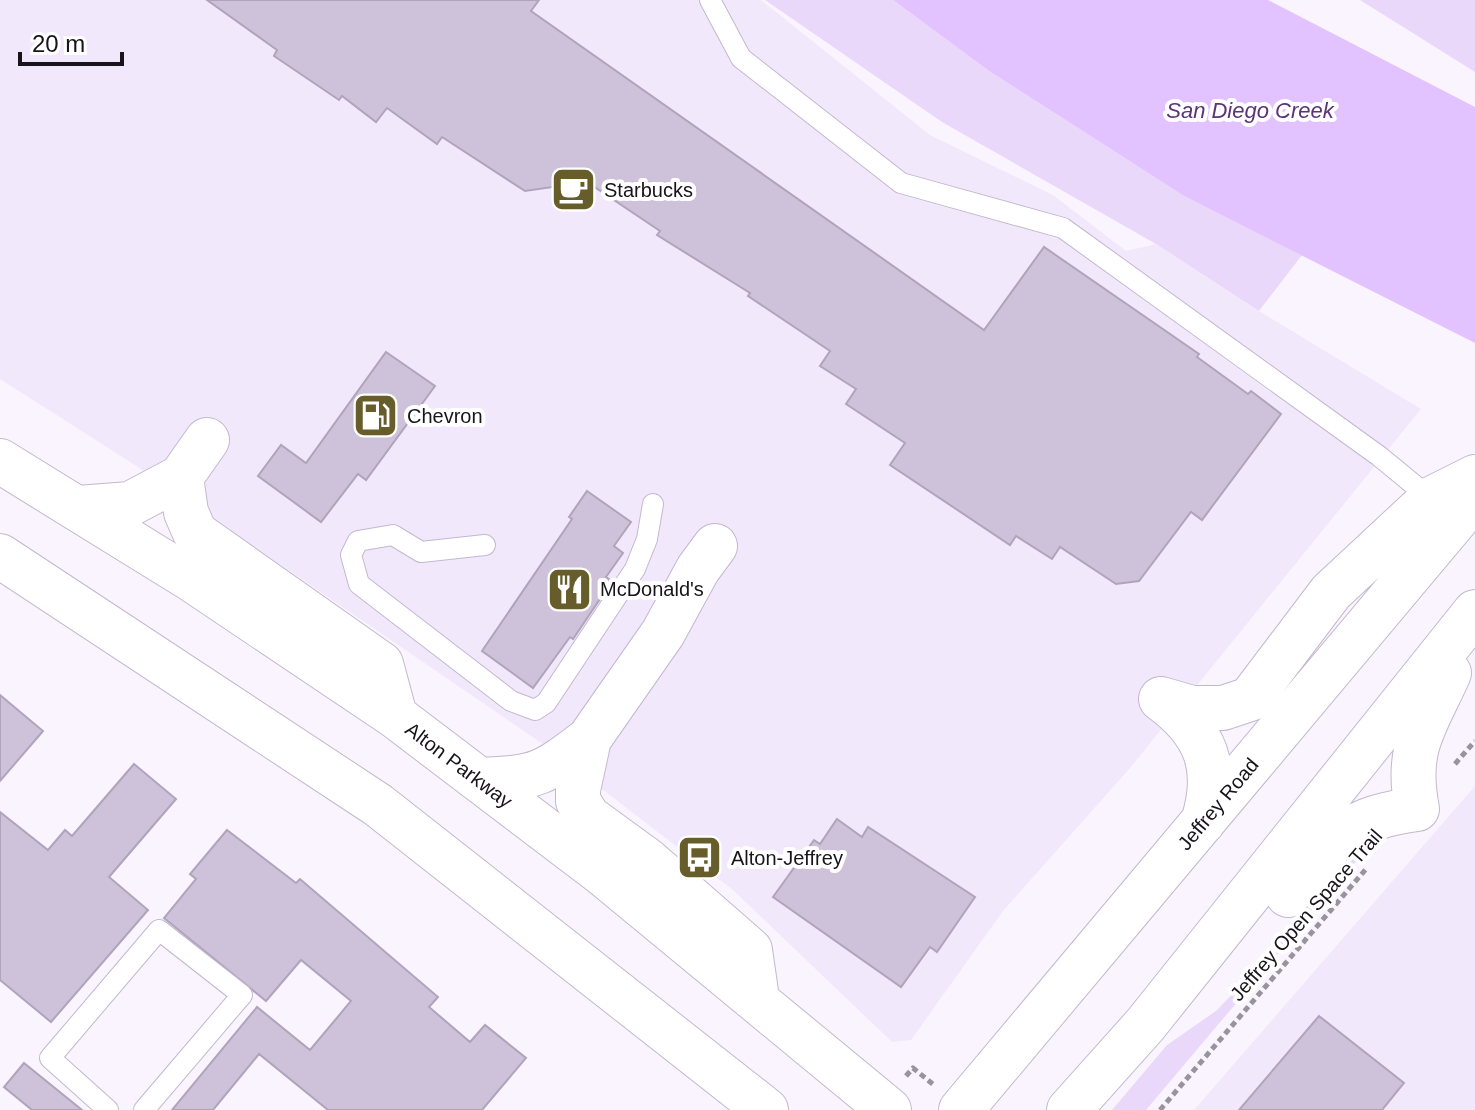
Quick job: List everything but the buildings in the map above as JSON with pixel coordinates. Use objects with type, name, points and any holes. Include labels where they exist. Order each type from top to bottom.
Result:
[{"type":"main road","points":[[78,508],[130,504],[181,477],[207,440]]},
{"type":"main road","name":"Alton Parkway","points":[[0,461],[78,508],[395,716],[603,874],[889,1110]]},
{"type":"main road","points":[[181,477],[186,512],[195,533],[381,664],[395,716]]},
{"type":"main road","points":[[1203,822],[1212,794],[1210,764],[1185,717],[1161,699],[1192,708],[1223,708],[1250,699],[1331,592],[1454,505],[1475,477]]},
{"type":"main road","name":"Jeffrey Road","points":[[961,1110],[1203,822],[1454,505]]},
{"type":"main road","points":[[480,780],[527,778],[555,764],[589,739],[663,633],[698,569],[715,546]]},
{"type":"main road","points":[[0,556],[378,805],[766,1110]]},
{"type":"main road","points":[[1145,1025],[1231,965],[1323,851],[1349,828],[1376,814],[1417,809],[1411,777],[1417,739],[1475,614]]},
{"type":"main road","points":[[1069,1110],[1145,1025],[1475,614]]},
{"type":"main road","points":[[589,739],[578,790],[578,801],[588,817],[647,860],[750,950],[757,999]]},
{"type":"lane","points":[[710,0],[741,58],[901,183],[1063,228],[1343,430],[1454,505]]},
{"type":"lane","points":[[485,545],[421,552],[393,535],[358,541],[351,555],[359,584],[511,701],[535,710],[546,703],[635,569],[647,539],[653,504]]},
{"type":"lane","points":[[108,1110],[50,1058],[159,930],[242,995],[144,1110]]},
{"type":"path","points":[[1417,809],[1475,741]]},
{"type":"path","name":"Jeffrey Open Space Trail","points":[[1160,1110],[1376,858]]},
{"type":"shaded area","points":[[0,0],[761,0],[930,135],[1053,195],[1126,251],[1156,244],[1259,311],[1421,409],[1130,768],[1003,911],[911,1040],[892,1042],[733,890],[550,749],[138,467],[0,379]]},
{"type":"shaded area","points":[[765,0],[893,0],[989,71],[1184,196],[1302,255],[1259,311],[1156,244],[942,122]]},
{"type":"shaded area","points":[[1360,0],[1475,0],[1475,72]]},
{"type":"shaded area","points":[[1475,786],[1475,1110],[1194,1110]]},
{"type":"shaded area","points":[[1361,843],[1368,847],[1146,1110],[1112,1110],[1167,1045],[1216,1011],[1249,977],[1254,979],[1259,971],[1257,968]]},
{"type":"water","name":"San Diego Creek","points":[[893,0],[1268,0],[1475,107],[1475,343],[1184,196],[989,71]]},
{"type":"place","name":"Starbucks","points":[[573,190]]},
{"type":"place","name":"Chevron","points":[[376,416]]},
{"type":"place","name":"McDonald's","points":[[569,589]]},
{"type":"place","name":"Alton-Jeffrey","points":[[700,858]]}]
